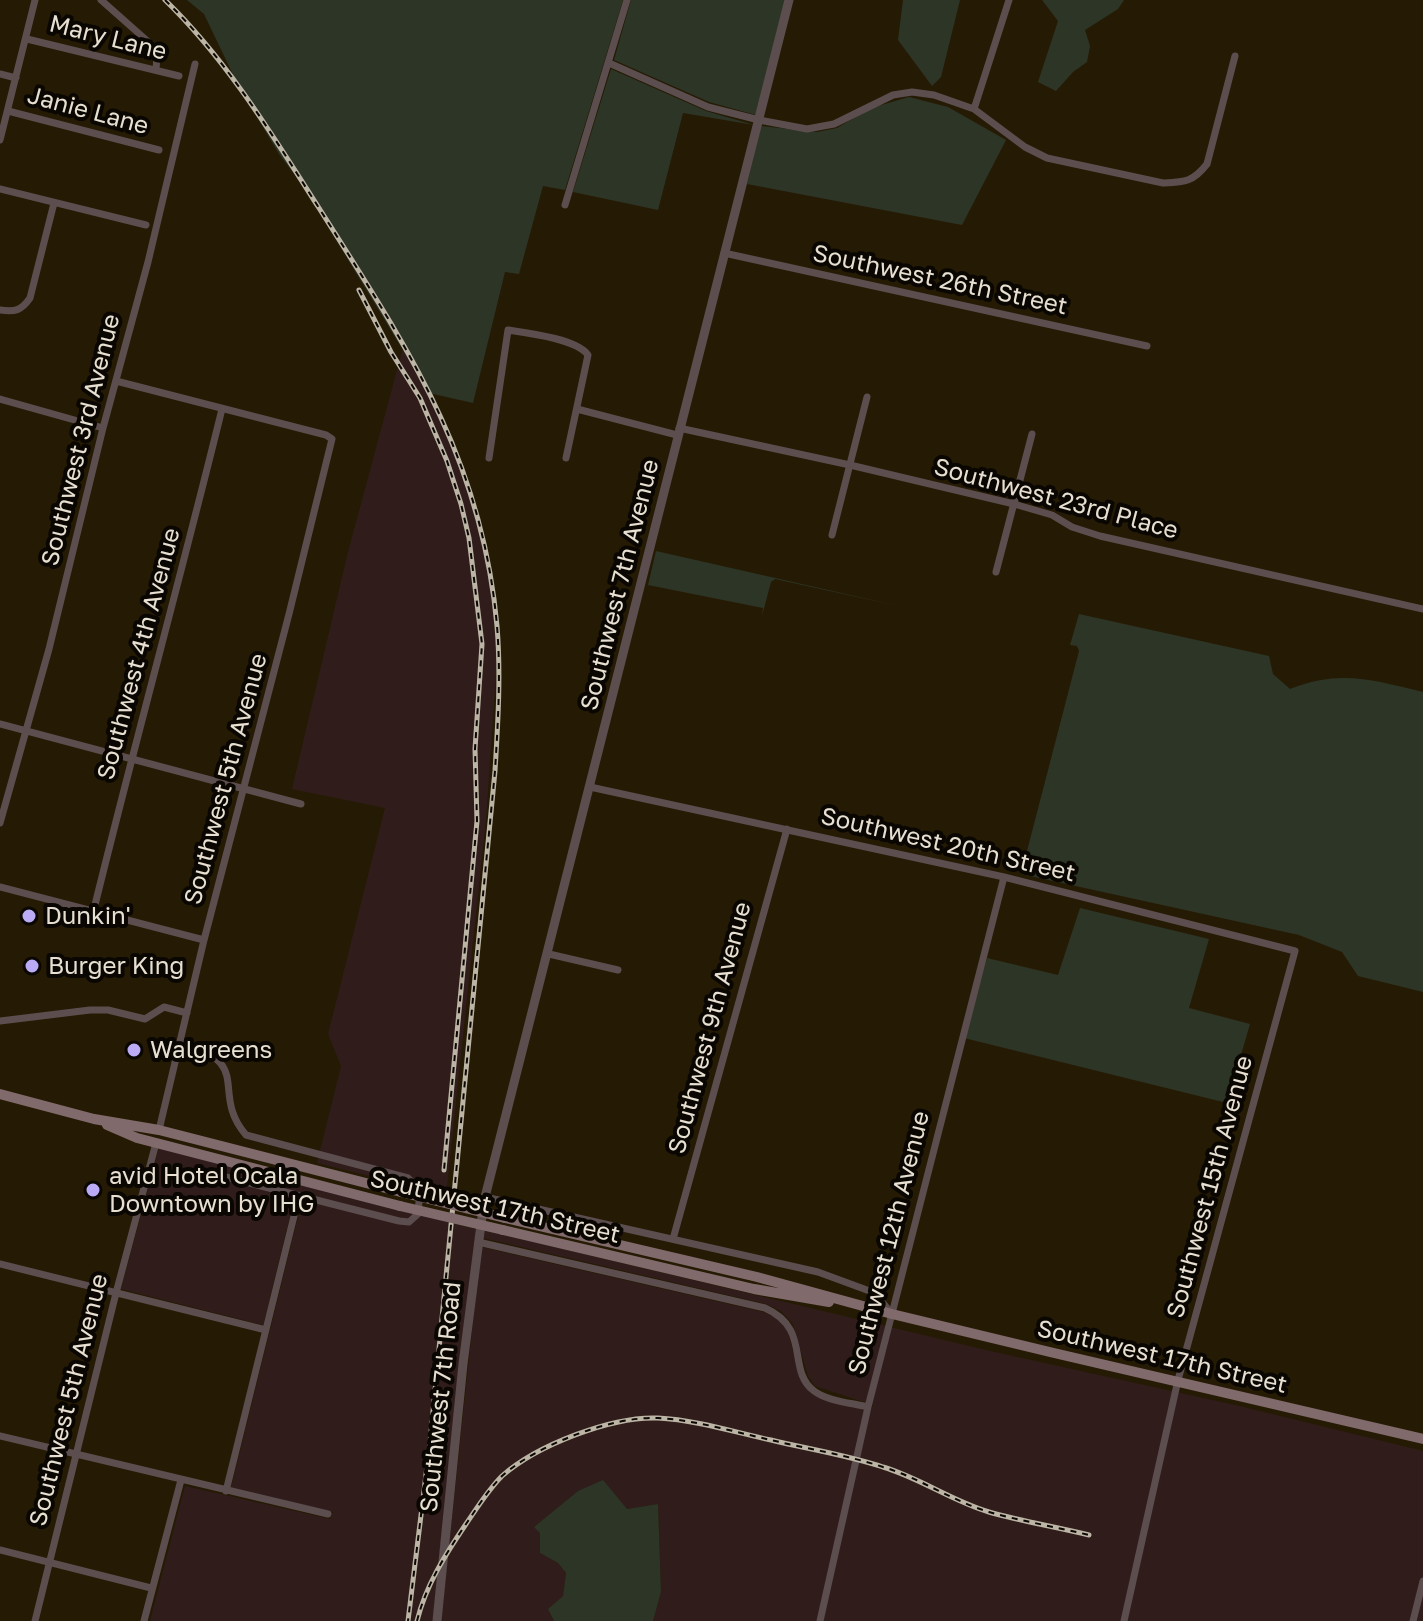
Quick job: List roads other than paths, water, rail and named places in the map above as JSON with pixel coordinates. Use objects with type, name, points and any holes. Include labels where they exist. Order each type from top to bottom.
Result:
[{"type":"main road","name":"Southwest 17th Street","points":[[0,1094],[757,1277],[892,1314],[1423,1439]]},
{"type":"main road","name":"Southwest 17th Street","points":[[94,1119],[137,1138],[400,1206],[754,1289],[892,1314]]},
{"type":"street","points":[[0,140],[35,1],[23,0]]},
{"type":"street","points":[[101,0],[153,46],[157,55],[156,70]]},
{"type":"street","points":[[565,205],[627,0]]},
{"type":"street","name":"Southwest 7th Avenue","points":[[491,1179],[789,0]]},
{"type":"street","points":[[974,109],[1009,0]]},
{"type":"street","name":"Mary Lane","points":[[27,39],[179,76]]},
{"type":"street","points":[[609,63],[708,107],[807,129],[834,124],[893,95],[912,92],[934,95],[974,109],[1025,147],[1047,158],[1163,183],[1183,182],[1197,177],[1207,164],[1235,56]]},
{"type":"street","name":"Southwest 3rd Avenue","points":[[0,823],[27,731],[148,262],[195,64]]},
{"type":"street","points":[[0,74],[16,78]]},
{"type":"street","name":"Janie Lane","points":[[8,111],[159,150]]},
{"type":"street","points":[[0,189],[146,225]]},
{"type":"street","points":[[0,310],[14,312],[23,308],[30,298],[54,203]]},
{"type":"street","name":"Southwest 26th Street","points":[[724,253],[1147,346]]},
{"type":"street","points":[[489,458],[508,330],[586,350],[588,355],[566,458]]},
{"type":"street","points":[[116,381],[222,409]]},
{"type":"street","points":[[832,535],[867,397]]},
{"type":"street","points":[[0,399],[103,428]]},
{"type":"street","name":"Southwest 5th Avenue","points":[[159,1130],[204,940],[332,439],[222,409]]},
{"type":"street","name":"Southwest 4th Avenue","points":[[94,909],[171,618],[222,409]]},
{"type":"street","name":"Southwest 23rd Place","points":[[577,409],[850,465],[1014,504],[1052,515],[1072,527],[1100,536],[1423,609]]},
{"type":"street","points":[[996,572],[1032,434]]},
{"type":"street","points":[[0,724],[301,804]]},
{"type":"street","name":"Southwest 20th Street","points":[[590,787],[1004,877],[1295,951]]},
{"type":"street","name":"Southwest 9th Avenue","points":[[673,1239],[787,829]]},
{"type":"street","name":"Southwest 12th Avenue","points":[[820,1621],[868,1407],[1004,877]]},
{"type":"street","points":[[0,887],[204,940]]},
{"type":"street","name":"Southwest 15th Avenue","points":[[1124,1621],[1178,1380],[1295,951]]},
{"type":"street","points":[[549,954],[618,970]]},
{"type":"street","points":[[0,1021],[90,1010],[108,1010],[145,1019],[164,1007],[187,1013]]},
{"type":"street","points":[[180,1044],[209,1051],[220,1061],[228,1075],[231,1108],[236,1123],[246,1135],[408,1178],[420,1189],[418,1214],[409,1222],[206,1172]]},
{"type":"street","name":"Southwest 5th Avenue","points":[[35,1621],[156,1143]]},
{"type":"street","name":"Southwest 7th Road","points":[[437,1621],[478,1242],[491,1179]]},
{"type":"street","points":[[226,1491],[299,1196]]},
{"type":"street","points":[[485,1197],[818,1272],[875,1293],[892,1314]]},
{"type":"street","points":[[478,1242],[765,1308],[779,1315],[790,1327],[804,1378],[812,1390],[868,1407]]},
{"type":"street","points":[[0,1264],[266,1330]]},
{"type":"street","points":[[0,1436],[328,1514]]},
{"type":"street","points":[[144,1621],[181,1480]]},
{"type":"street","points":[[0,1550],[151,1588]]},
{"type":"street","points":[[1413,1621],[1423,1581]]},
{"type":"railway","points":[[165,0],[229,73],[382,308],[435,406],[457,456],[489,565],[499,662],[495,771],[430,1442],[408,1621]]},
{"type":"railway","points":[[359,290],[391,352],[420,398],[447,461],[469,538],[482,644],[475,749],[477,821],[444,1170]]},
{"type":"railway","points":[[417,1621],[444,1559],[502,1476],[555,1443],[598,1427],[640,1419],[672,1419],[701,1424],[856,1459],[910,1477],[989,1512],[1089,1535]]},
{"type":"place","name":"Dunkin'","points":[[29,916]]},
{"type":"place","name":"Burger King","points":[[32,966]]},
{"type":"place","name":"Walgreens","points":[[134,1050]]},
{"type":"place","name":"avid Hotel Ocala Downtown by IHG","points":[[93,1190]]}]
